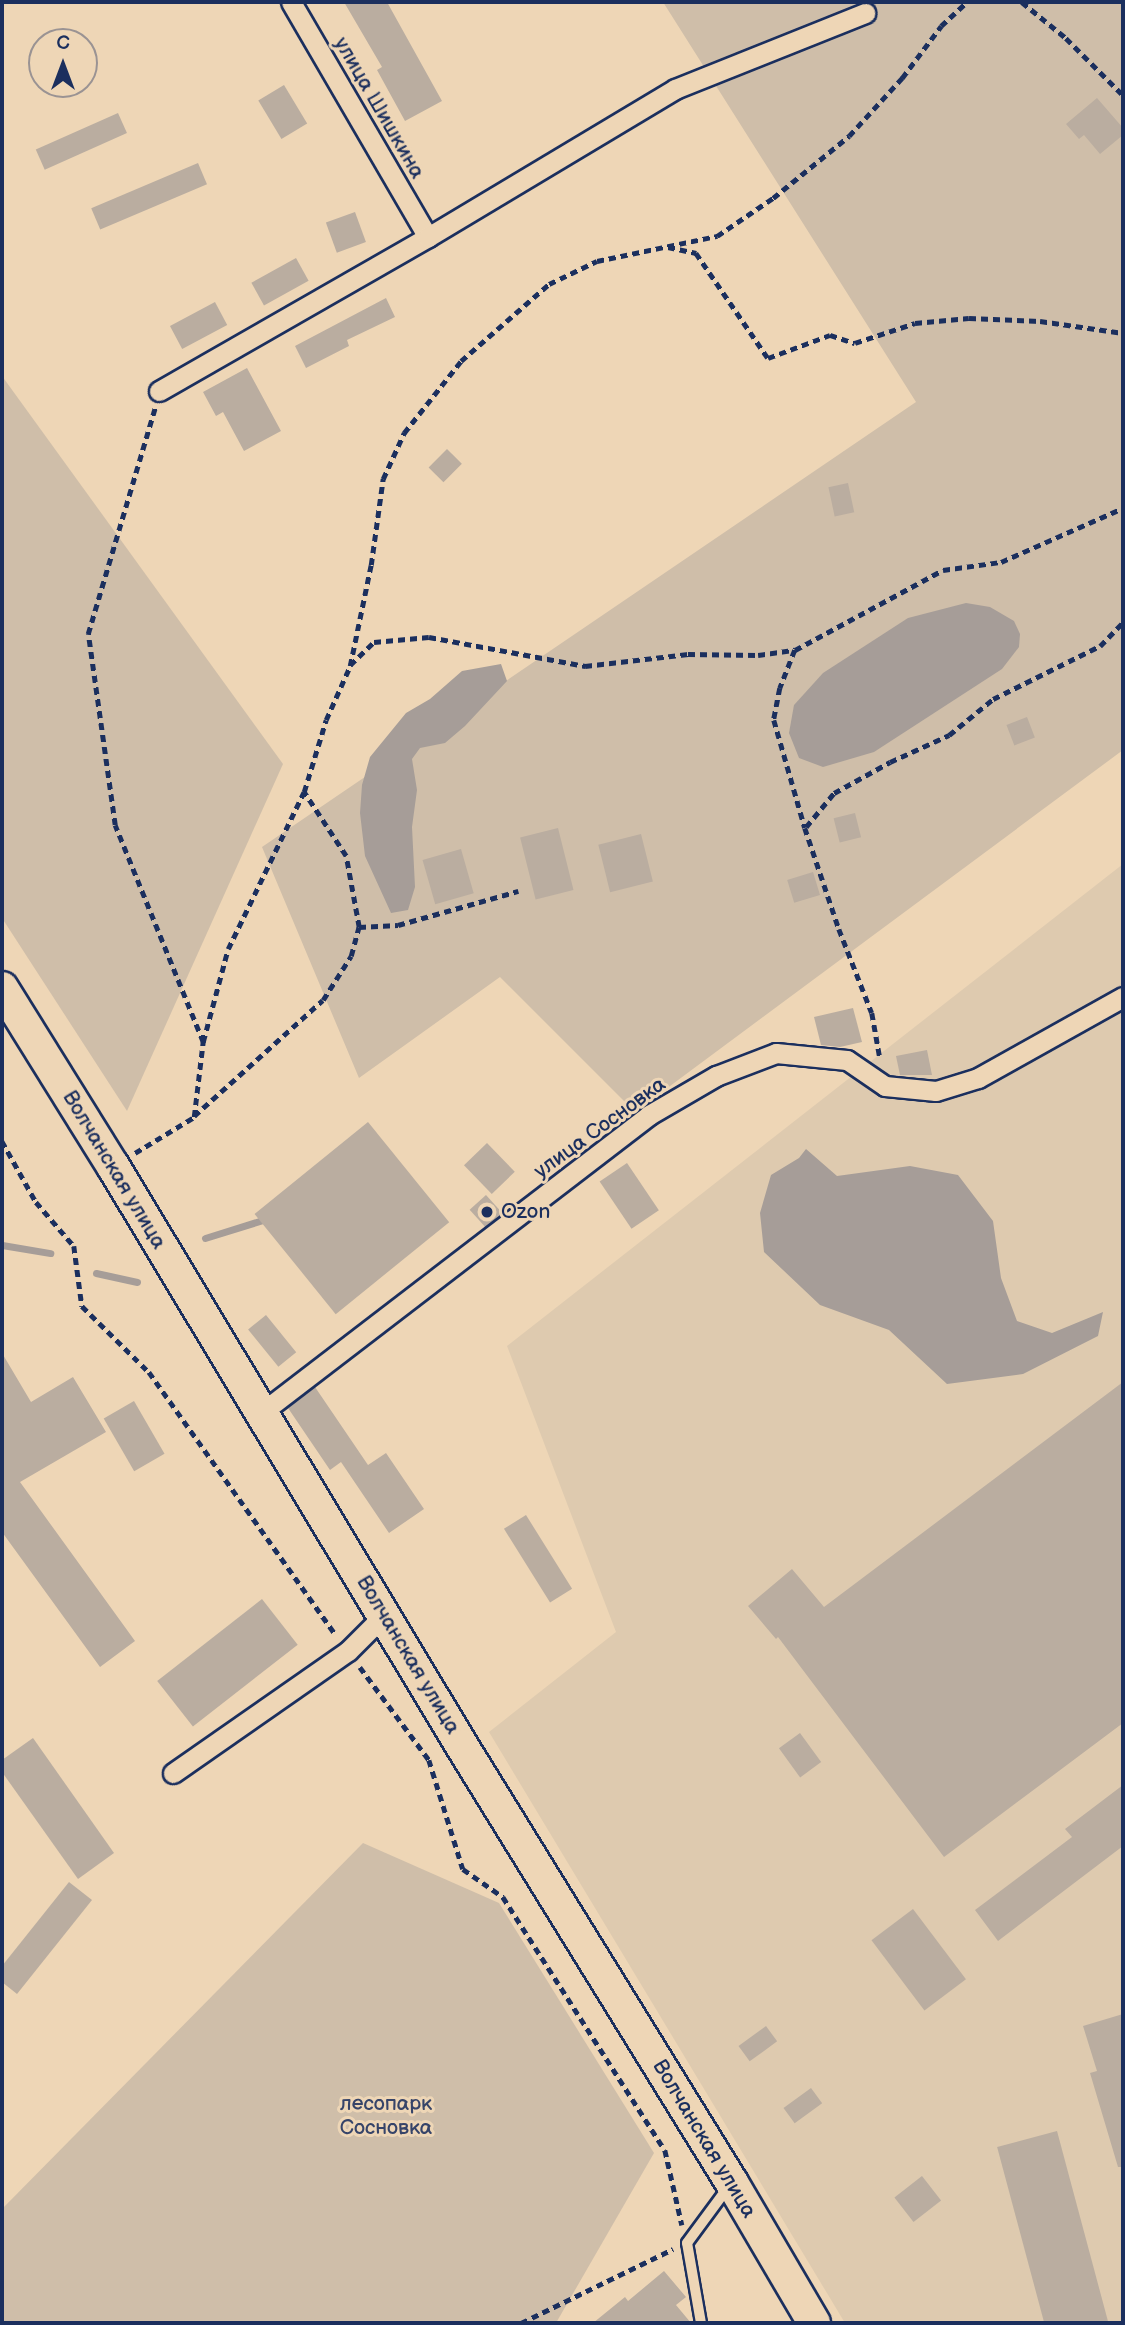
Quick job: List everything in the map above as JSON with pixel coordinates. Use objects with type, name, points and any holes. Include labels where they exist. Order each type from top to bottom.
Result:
[{"type":"main road","name":"Волчанская улица","points":[[2,988],[732,2183],[814,2323]]},
{"type":"street","name":"улица Шишкина","points":[[291,2],[428,237]]},
{"type":"street","points":[[159,391],[428,237],[675,89],[865,13]]},
{"type":"street","name":"улица Сосновка","points":[[261,1413],[649,1115],[716,1076],[776,1054],[847,1060],[885,1086],[936,1091],[978,1078],[1123,997]]},
{"type":"street","points":[[173,1773],[348,1651],[384,1615]]},
{"type":"lane","points":[[701,2323],[687,2243],[732,2183]]},
{"type":"path","points":[[194,1117],[203,1042],[228,949],[304,792],[326,720],[350,666],[371,565],[383,479],[404,433],[461,361],[549,284],[597,261],[717,236],[773,198],[849,136],[902,78],[941,26],[967,2]]},
{"type":"path","points":[[1022,2],[1066,38],[1123,95]]},
{"type":"path","points":[[667,246],[696,253],[768,358],[831,335],[855,343],[915,323],[969,318],[1040,321],[1123,332]]},
{"type":"path","points":[[159,391],[88,634],[115,825],[203,1042]]},
{"type":"path","points":[[350,666],[374,642],[429,636],[585,666],[688,654],[758,655],[795,650],[943,570],[1000,562],[1123,508]]},
{"type":"path","points":[[805,828],[834,793],[890,762],[949,735],[993,699],[1100,646],[1123,622]]},
{"type":"path","points":[[795,650],[780,688],[775,720],[805,828],[839,929],[872,1013],[885,1086]]},
{"type":"path","points":[[113,1166],[194,1117],[323,1000],[351,956],[359,927],[346,856],[304,792]]},
{"type":"path","points":[[359,927],[398,925],[518,891]]},
{"type":"path","points":[[2,1141],[36,1202],[74,1246],[82,1306],[149,1372],[429,1760],[463,1869],[503,1896],[665,2150],[687,2243],[520,2323]]},
{"type":"shaded area","points":[[966,603],[990,607],[1014,621],[1020,634],[1019,647],[1002,669],[874,752],[823,767],[799,758],[789,733],[794,705],[823,673],[908,618]]},
{"type":"shaded area","points":[[501,664],[507,681],[465,726],[445,743],[420,748],[412,759],[417,790],[412,827],[415,887],[408,910],[391,913],[365,856],[360,813],[362,785],[370,757],[406,713],[430,699],[462,671]]},
{"type":"shaded area","points":[[1123,864],[1123,2323],[845,2323],[489,1732],[616,1632],[507,1346]]},
{"type":"shaded area","points":[[806,1149],[837,1176],[910,1166],[958,1175],[993,1221],[1001,1278],[1017,1321],[1052,1333],[1103,1312],[1098,1336],[1023,1374],[947,1384],[889,1330],[820,1305],[764,1252],[760,1213],[771,1175],[799,1158]]},
{"type":"green space","points":[[663,2],[1123,2],[1123,750],[635,1112],[500,977],[359,1078],[262,847],[916,402]]},
{"type":"green space","points":[[2,376],[283,764],[127,1111],[2,918]]},
{"type":"green space","name":"лесопарк Сосновка","points":[[363,1843],[499,1903],[654,2153],[556,2323],[2,2323],[2,2209]]},
{"type":"building","points":[[344,2],[387,2],[442,101],[405,121],[377,70],[382,67]]},
{"type":"building","points":[[284,85],[307,124],[281,139],[258,100]]},
{"type":"building","points":[[1097,98],[1123,128],[1123,135],[1100,154],[1084,135],[1079,139],[1066,124]]},
{"type":"building","points":[[118,113],[127,133],[45,170],[36,150]]},
{"type":"building","points":[[198,163],[207,184],[100,229],[91,208]]},
{"type":"building","points":[[355,212],[366,242],[337,253],[326,223]]},
{"type":"building","points":[[296,258],[309,281],[264,305],[251,283]]},
{"type":"building","points":[[386,298],[395,317],[347,340],[349,346],[306,368],[295,346]]},
{"type":"building","points":[[215,302],[227,325],[182,349],[170,326]]},
{"type":"building","points":[[247,368],[281,431],[244,451],[223,412],[216,416],[203,392]]},
{"type":"building","points":[[447,449],[462,464],[443,482],[429,467]]},
{"type":"building","points":[[848,483],[854,512],[835,517],[828,487]]},
{"type":"building","points":[[1027,717],[1035,738],[1014,745],[1006,725]]},
{"type":"building","points":[[855,813],[861,837],[840,843],[834,818]]},
{"type":"building","points":[[558,828],[573,890],[536,900],[520,837]]},
{"type":"building","points":[[641,834],[653,882],[610,892],[598,845]]},
{"type":"building","points":[[461,849],[474,893],[435,904],[423,860]]},
{"type":"building","points":[[813,872],[820,895],[794,903],[787,880]]},
{"type":"building","points":[[853,1008],[862,1042],[840,1047],[821,1045],[814,1017]]},
{"type":"building","points":[[927,1050],[932,1075],[900,1075],[896,1056]]},
{"type":"building","points":[[368,1122],[449,1222],[336,1314],[255,1214]]},
{"type":"building","points":[[487,1143],[515,1172],[492,1194],[464,1165]]},
{"type":"building","points":[[627,1163],[659,1210],[632,1229],[600,1181]]},
{"type":"building","points":[[486,1195],[502,1213],[486,1228],[470,1210]]},
{"type":"building","points":[[266,1315],[296,1352],[278,1367],[248,1329]]},
{"type":"building","points":[[2,1353],[31,1402],[73,1377],[106,1432],[20,1482],[135,1641],[100,1667],[2,1532]]},
{"type":"building","points":[[1123,1382],[1123,1723],[944,1857],[778,1637],[776,1639],[748,1606],[792,1569],[824,1607]]},
{"type":"building","points":[[315,1387],[368,1465],[386,1453],[424,1509],[389,1533],[341,1462],[330,1470],[288,1408]]},
{"type":"building","points":[[134,1401],[164,1454],[134,1471],[104,1418]]},
{"type":"building","points":[[526,1515],[572,1589],[550,1603],[504,1529]]},
{"type":"building","points":[[262,1599],[298,1645],[193,1727],[157,1681]]},
{"type":"building","points":[[800,1733],[821,1762],[800,1777],[779,1748]]},
{"type":"building","points":[[33,1738],[114,1853],[78,1879],[2,1772],[2,1760]]},
{"type":"building","points":[[1123,1785],[1123,1846],[998,1941],[975,1910],[1072,1837],[1065,1829]]},
{"type":"building","points":[[69,1882],[92,1900],[17,1994],[2,1982],[2,1966]]},
{"type":"building","points":[[913,1909],[966,1979],[924,2011],[871,1940]]},
{"type":"building","points":[[1123,2014],[1123,2167],[1118,2167],[1090,2073],[1097,2071],[1083,2026]]},
{"type":"building","points":[[766,2026],[777,2041],[750,2061],[738,2046]]},
{"type":"building","points":[[811,2088],[822,2103],[795,2123],[783,2108]]},
{"type":"building","points":[[1057,2131],[1108,2322],[1044,2323],[997,2147]]},
{"type":"building","points":[[922,2176],[941,2200],[914,2222],[894,2198]]},
{"type":"building","points":[[664,2271],[686,2297],[676,2305],[691,2323],[593,2323],[625,2297],[628,2301]]},
{"type":"waterway","points":[[205,1238],[266,1219]]},
{"type":"waterway","points":[[2,1245],[50,1253]]},
{"type":"waterway","points":[[96,1273],[137,1282]]},
{"type":"place","name":"Ozon","points":[[487,1212]]}]
